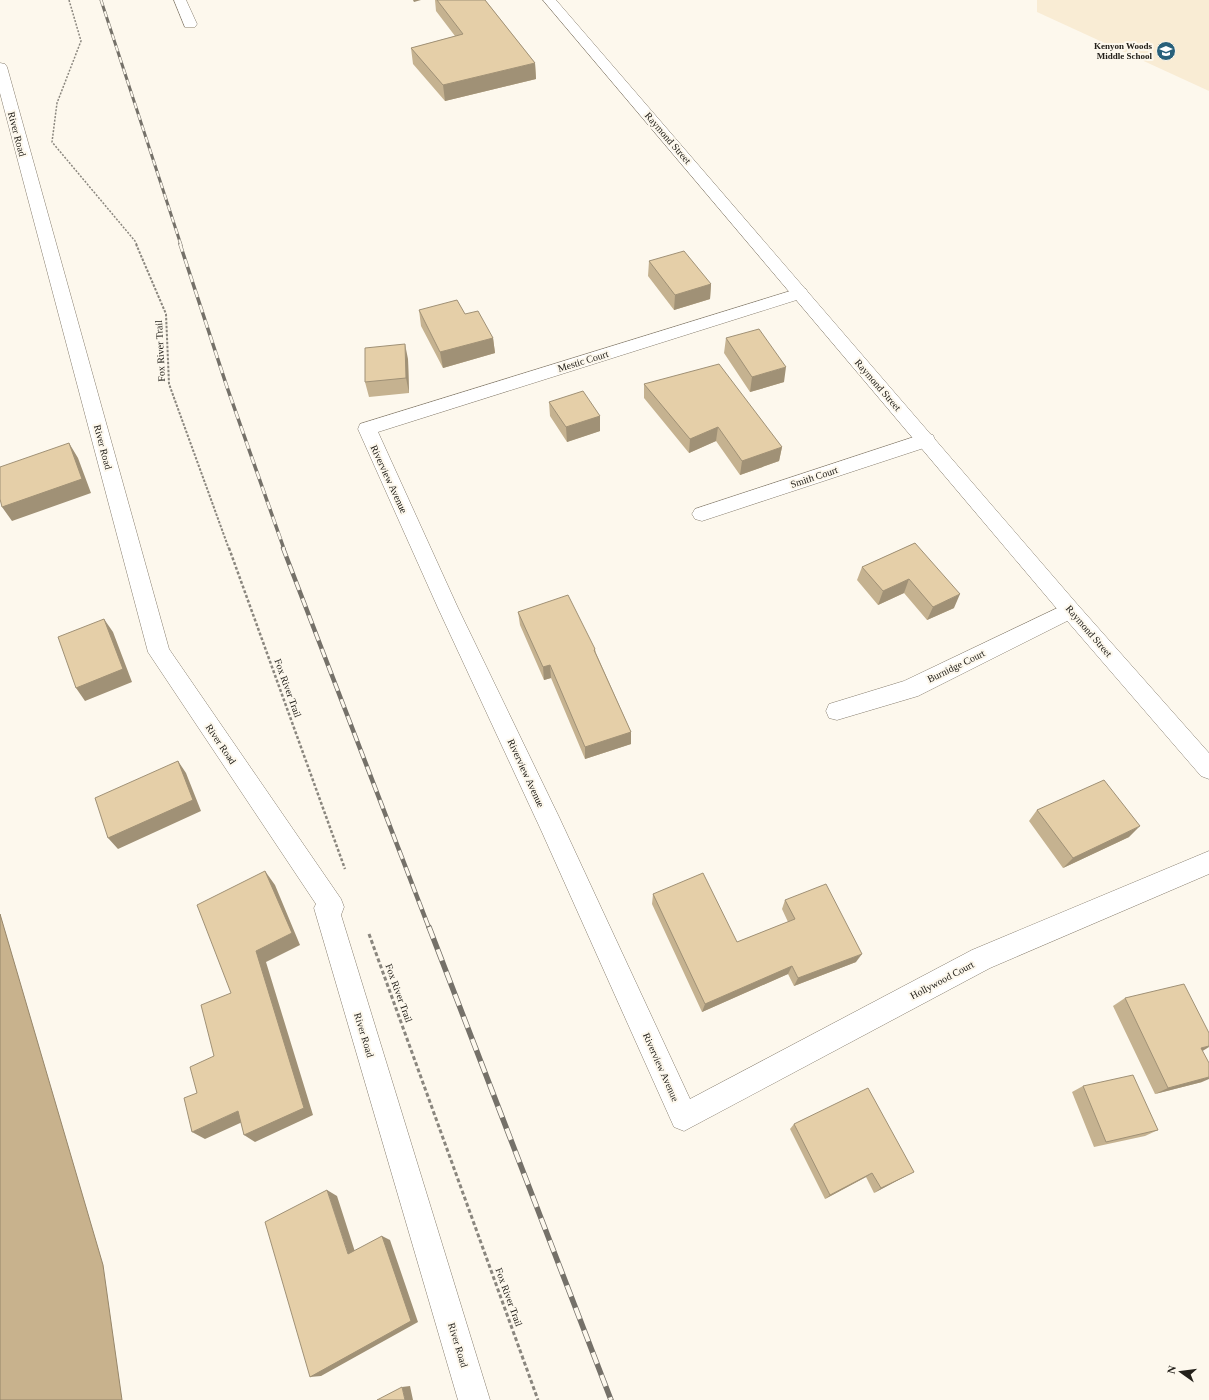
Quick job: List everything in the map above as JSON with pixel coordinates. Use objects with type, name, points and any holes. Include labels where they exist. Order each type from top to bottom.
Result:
[{"type":"street","points":[[180,0],[190,24]]},
{"type":"street","name":"Raymond Street","points":[[549,0],[1070,610],[1209,769]]},
{"type":"street","name":"River Road","points":[[0,67],[159,652],[332,907],[326,908],[474,1400]]},
{"type":"street","name":"Mestic Court","points":[[366,429],[800,293]]},
{"type":"street","name":"Riverview Avenue","points":[[366,429],[448,608],[554,832],[684,1117]]},
{"type":"street","name":"Smith Court","points":[[702,514],[926,440]]},
{"type":"street","name":"Burnidge Court","points":[[837,711],[910,689],[1070,610]]},
{"type":"street","name":"Hollywood Court","points":[[684,1117],[981,959],[1209,862]]},
{"type":"path","name":"Fox River Trail","points":[[69,0],[81,41],[57,102],[52,142],[135,241],[166,314],[169,384],[345,870]]},
{"type":"path","name":"Fox River Trail","points":[[367,929],[538,1400]]},
{"type":"shaded area","name":"Kenyon Woods Middle School","points":[[1037,0],[1209,0],[1209,91],[1037,12]]},
{"type":"shaded area","points":[[0,914],[103,1265],[122,1400],[0,1400]]},
{"type":"building","points":[[437,0],[485,0],[535,63],[443,85],[411,48],[463,34]]},
{"type":"building","points":[[684,251],[711,284],[675,295],[649,261]]},
{"type":"building","points":[[457,300],[465,314],[478,311],[493,338],[440,352],[419,310]]},
{"type":"building","points":[[759,329],[786,367],[752,377],[726,338]]},
{"type":"building","points":[[405,344],[406,378],[365,382],[365,348]]},
{"type":"building","points":[[719,364],[782,447],[742,461],[718,427],[690,439],[644,384]]},
{"type":"building","points":[[583,391],[600,416],[566,427],[549,402]]},
{"type":"building","points":[[69,443],[82,479],[2,507],[0,499],[0,467]]},
{"type":"building","points":[[915,543],[960,594],[933,607],[909,579],[883,591],[862,567]]},
{"type":"building","points":[[568,595],[595,649],[594,650],[631,732],[585,747],[550,665],[543,667],[518,612]]},
{"type":"building","points":[[104,619],[123,669],[76,688],[58,637]]},
{"type":"building","points":[[178,761],[193,800],[108,838],[95,798]]},
{"type":"building","points":[[1104,780],[1140,826],[1073,858],[1037,810]]},
{"type":"building","points":[[265,871],[292,933],[256,951],[304,1108],[244,1135],[238,1111],[192,1132],[184,1098],[197,1093],[190,1067],[214,1056],[201,1005],[231,993],[197,905]]},
{"type":"building","points":[[703,873],[737,942],[795,919],[785,900],[826,884],[862,954],[798,978],[792,966],[705,1004],[653,894]]},
{"type":"building","points":[[1184,984],[1209,1033],[1209,1046],[1201,1048],[1209,1063],[1209,1077],[1168,1088],[1125,998]]},
{"type":"building","points":[[1133,1075],[1158,1130],[1106,1142],[1083,1086]]},
{"type":"building","points":[[868,1088],[914,1172],[881,1188],[872,1173],[830,1195],[794,1124]]},
{"type":"building","points":[[327,1190],[348,1254],[382,1236],[411,1321],[310,1377],[265,1222]]},
{"type":"building","points":[[402,1387],[405,1400],[377,1400]]},
{"type":"railway","points":[[101,0],[181,245]]},
{"type":"railway","points":[[180,244],[227,387],[284,549]]},
{"type":"railway","points":[[283,548],[429,928]]},
{"type":"railway","points":[[429,927],[611,1400]]},
{"type":"place","name":"Kenyon Woods Middle School","points":[[1166,51]]}]
